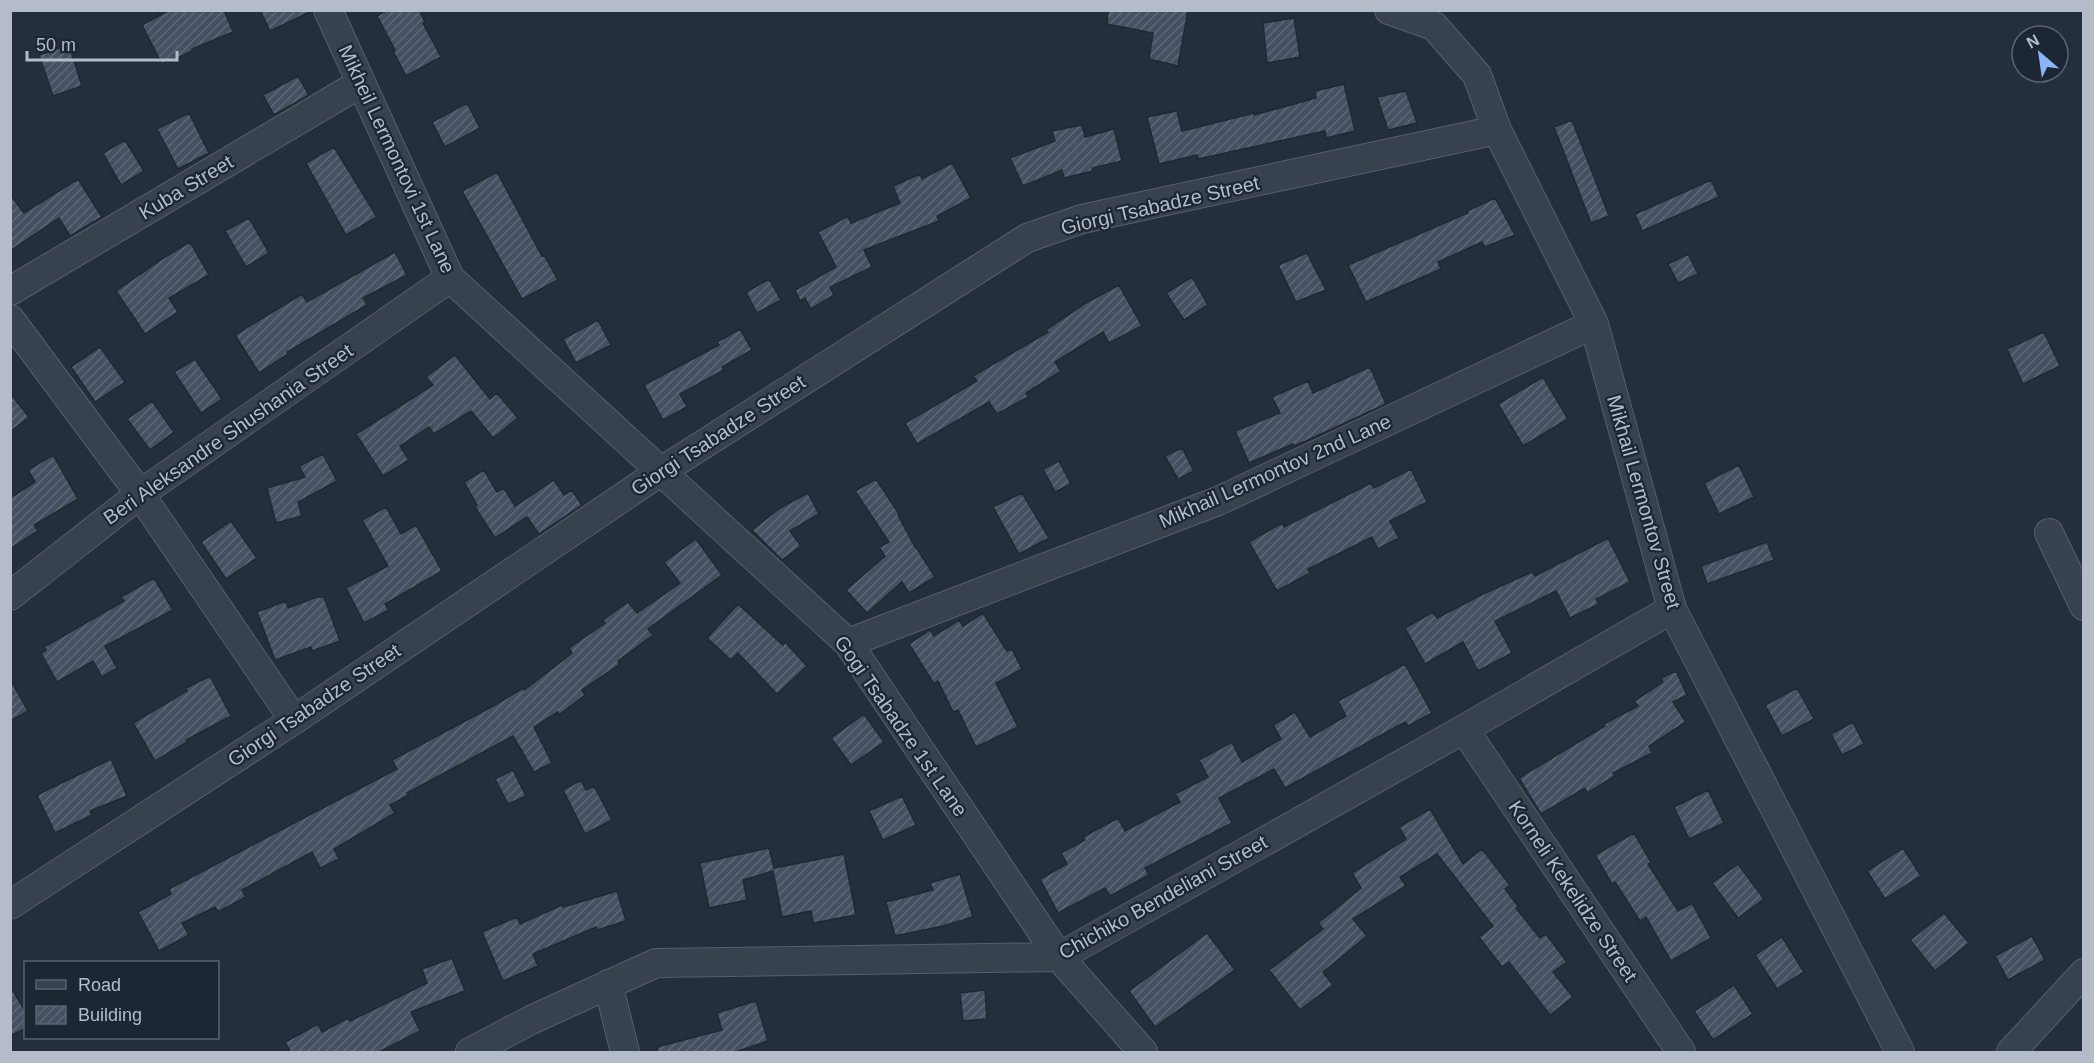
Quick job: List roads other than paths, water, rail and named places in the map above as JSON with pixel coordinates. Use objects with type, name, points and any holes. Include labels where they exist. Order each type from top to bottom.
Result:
[{"type":"street","name":"Mikheil Lermontovi 1st Lane","points":[[328,10],[450,278],[660,472]]},
{"type":"street","name":"Mikhail Lermontov Street","points":[[1389,10],[1434,26],[1477,75],[1497,130],[1594,324],[1672,609],[1900,1053]]},
{"type":"street","name":"Kuba Street","points":[[10,291],[361,83]]},
{"type":"street","name":"Giorgi Tsabadze Street","points":[[10,905],[294,720],[660,472],[1027,238],[1082,219],[1497,130]]},
{"type":"street","name":"Beri Aleksandre Shushania Street","points":[[10,596],[140,494],[450,278]]},
{"type":"street","points":[[10,319],[140,494],[294,720]]},
{"type":"street","name":"Mikhail Lermontov 2nd Lane","points":[[848,643],[1218,501],[1594,324]]},
{"type":"street","name":"Gogi Tsabadze 1st Lane","points":[[660,472],[848,643],[1059,957],[1143,1053]]},
{"type":"street","points":[[2049,533],[2084,606]]},
{"type":"street","name":"Chichiko Bendeliani Street","points":[[470,1053],[531,1020],[656,963],[1059,957],[1672,609]]},
{"type":"street","name":"Korneli Kekelidze Street","points":[[1464,729],[1681,1053]]},
{"type":"street","points":[[2011,1053],[2084,972]]},
{"type":"street","points":[[608,984],[625,1053]]}]
